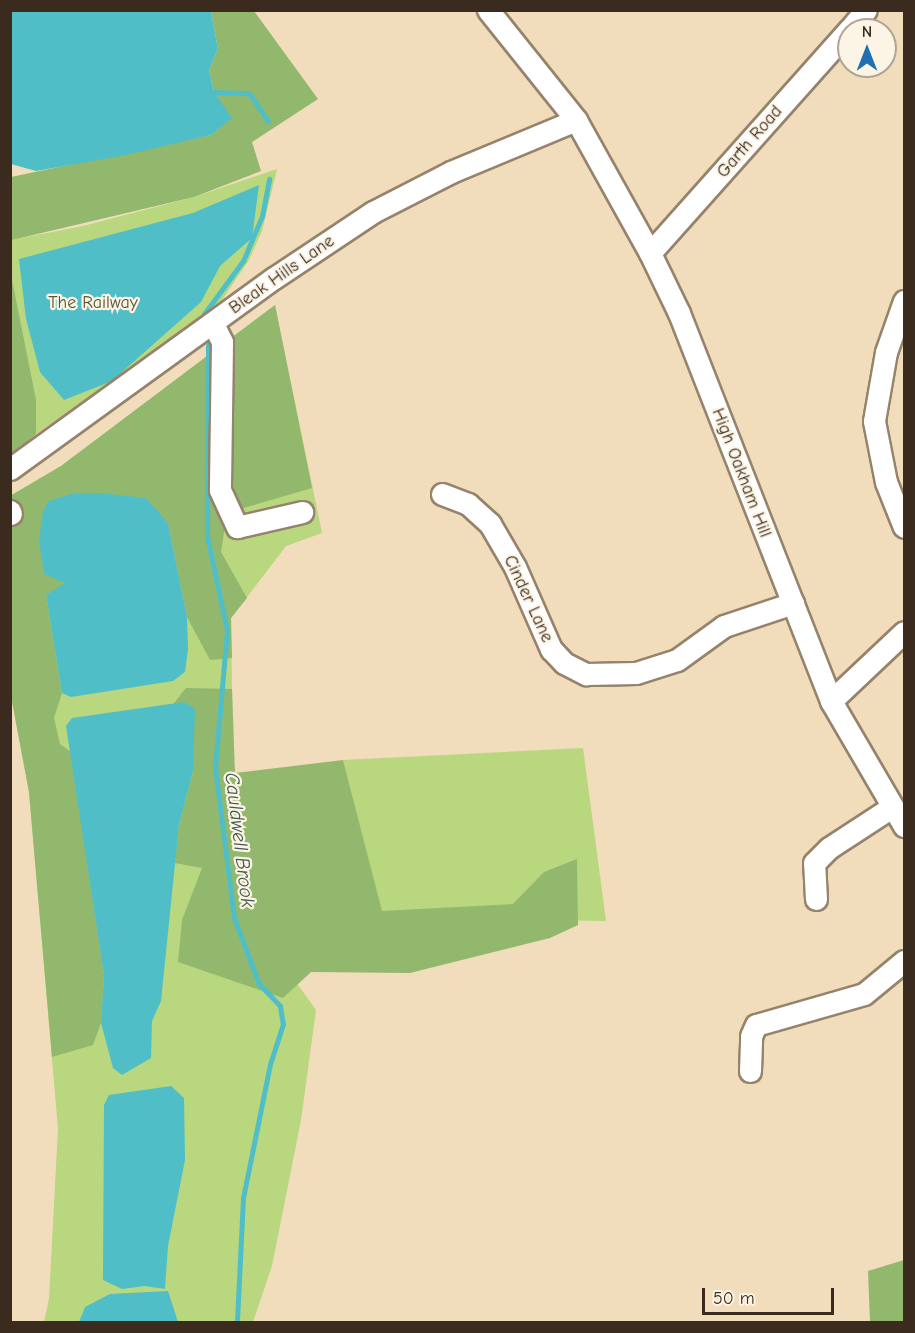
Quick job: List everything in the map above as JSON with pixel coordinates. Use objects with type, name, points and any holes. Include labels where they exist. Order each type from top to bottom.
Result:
[{"type":"street","name":"High Oakham Hill","points":[[490,11],[576,120],[650,253],[679,313],[831,701],[904,826]]},
{"type":"street","name":"Garth Road","points":[[650,253],[837,43]]},
{"type":"street","name":"Bleak Hills Lane","points":[[10,470],[373,212],[451,172],[576,120]]},
{"type":"street","points":[[904,301],[886,352],[874,421],[886,482],[904,527]]},
{"type":"street","points":[[213,324],[222,342],[220,490],[237,527],[302,512]]},
{"type":"street","name":"Cinder Lane","points":[[442,494],[468,504],[490,524],[515,567],[551,649],[564,663],[586,674],[636,673],[677,660],[724,626],[793,603]]},
{"type":"street","points":[[831,701],[904,633]]},
{"type":"street","points":[[816,899],[814,863],[829,848],[892,807]]},
{"type":"street","points":[[750,1071],[751,1036],[756,1025],[864,994],[904,961]]},
{"type":"green space","points":[[211,11],[254,11],[318,99],[252,142],[261,171],[194,197],[12,240],[11,274],[11,177],[211,135],[231,118],[214,92],[209,70],[218,49]]},
{"type":"green space","name":"The Railway","points":[[277,169],[262,231],[249,260],[218,306],[36,434],[36,399],[11,274],[11,240],[83,226],[194,197]]},
{"type":"green space","points":[[11,274],[36,399],[36,434],[11,456]]},
{"type":"green space","points":[[275,305],[322,533],[286,546],[231,618],[233,760],[248,915],[316,1010],[301,1120],[272,1266],[253,1322],[44,1322],[49,1299],[58,1129],[29,792],[11,696],[10,496],[61,466]]},
{"type":"green space","points":[[275,305],[312,488],[227,513],[221,552],[247,598],[231,618],[232,658],[210,660],[187,617],[168,523],[42,559],[44,573],[66,583],[46,595],[62,693],[54,718],[60,744],[71,752],[104,975],[101,1023],[93,1045],[52,1057],[29,792],[11,696],[10,496],[61,466]]},
{"type":"green space","points":[[186,688],[232,689],[235,773],[343,760],[382,911],[513,904],[544,872],[577,859],[578,925],[550,938],[410,973],[311,972],[283,998],[178,962],[182,920],[202,868],[175,863],[179,825],[193,771],[174,703]]},
{"type":"green space","points":[[583,748],[606,921],[383,918],[343,760]]},
{"type":"green space","points":[[904,1260],[904,1322],[870,1322],[868,1271]]},
{"type":"water","points":[[10,11],[211,11],[218,49],[209,70],[214,92],[232,118],[211,135],[126,155],[36,171],[11,164]]},
{"type":"water","name":"The Railway","points":[[259,185],[252,238],[220,266],[201,302],[112,381],[64,400],[40,372],[26,319],[19,259],[193,213]]},
{"type":"water","points":[[100,493],[146,498],[168,523],[187,617],[188,649],[185,672],[173,681],[71,697],[62,693],[46,595],[65,583],[44,574],[39,540],[43,511],[49,501],[71,494]]},
{"type":"water","points":[[184,702],[195,709],[193,771],[179,825],[161,1001],[152,1021],[151,1058],[122,1075],[113,1068],[101,1023],[104,975],[66,726],[72,718]]},
{"type":"water","points":[[171,1086],[184,1098],[185,1160],[168,1246],[165,1289],[145,1286],[122,1289],[103,1280],[104,1105],[109,1095]]},
{"type":"water","points":[[168,1291],[178,1322],[79,1322],[85,1307],[110,1294]]},
{"type":"waterway","name":"Cauldwell Brook","points":[[214,92],[249,93],[268,121]]},
{"type":"waterway","name":"Cauldwell Brook","points":[[204,314],[243,261],[262,216],[269,179]]},
{"type":"waterway","name":"Cauldwell Brook","points":[[208,345],[207,536],[227,630],[215,767],[234,918],[259,984],[280,1006],[283,1024],[270,1064],[243,1198],[237,1322]]}]
